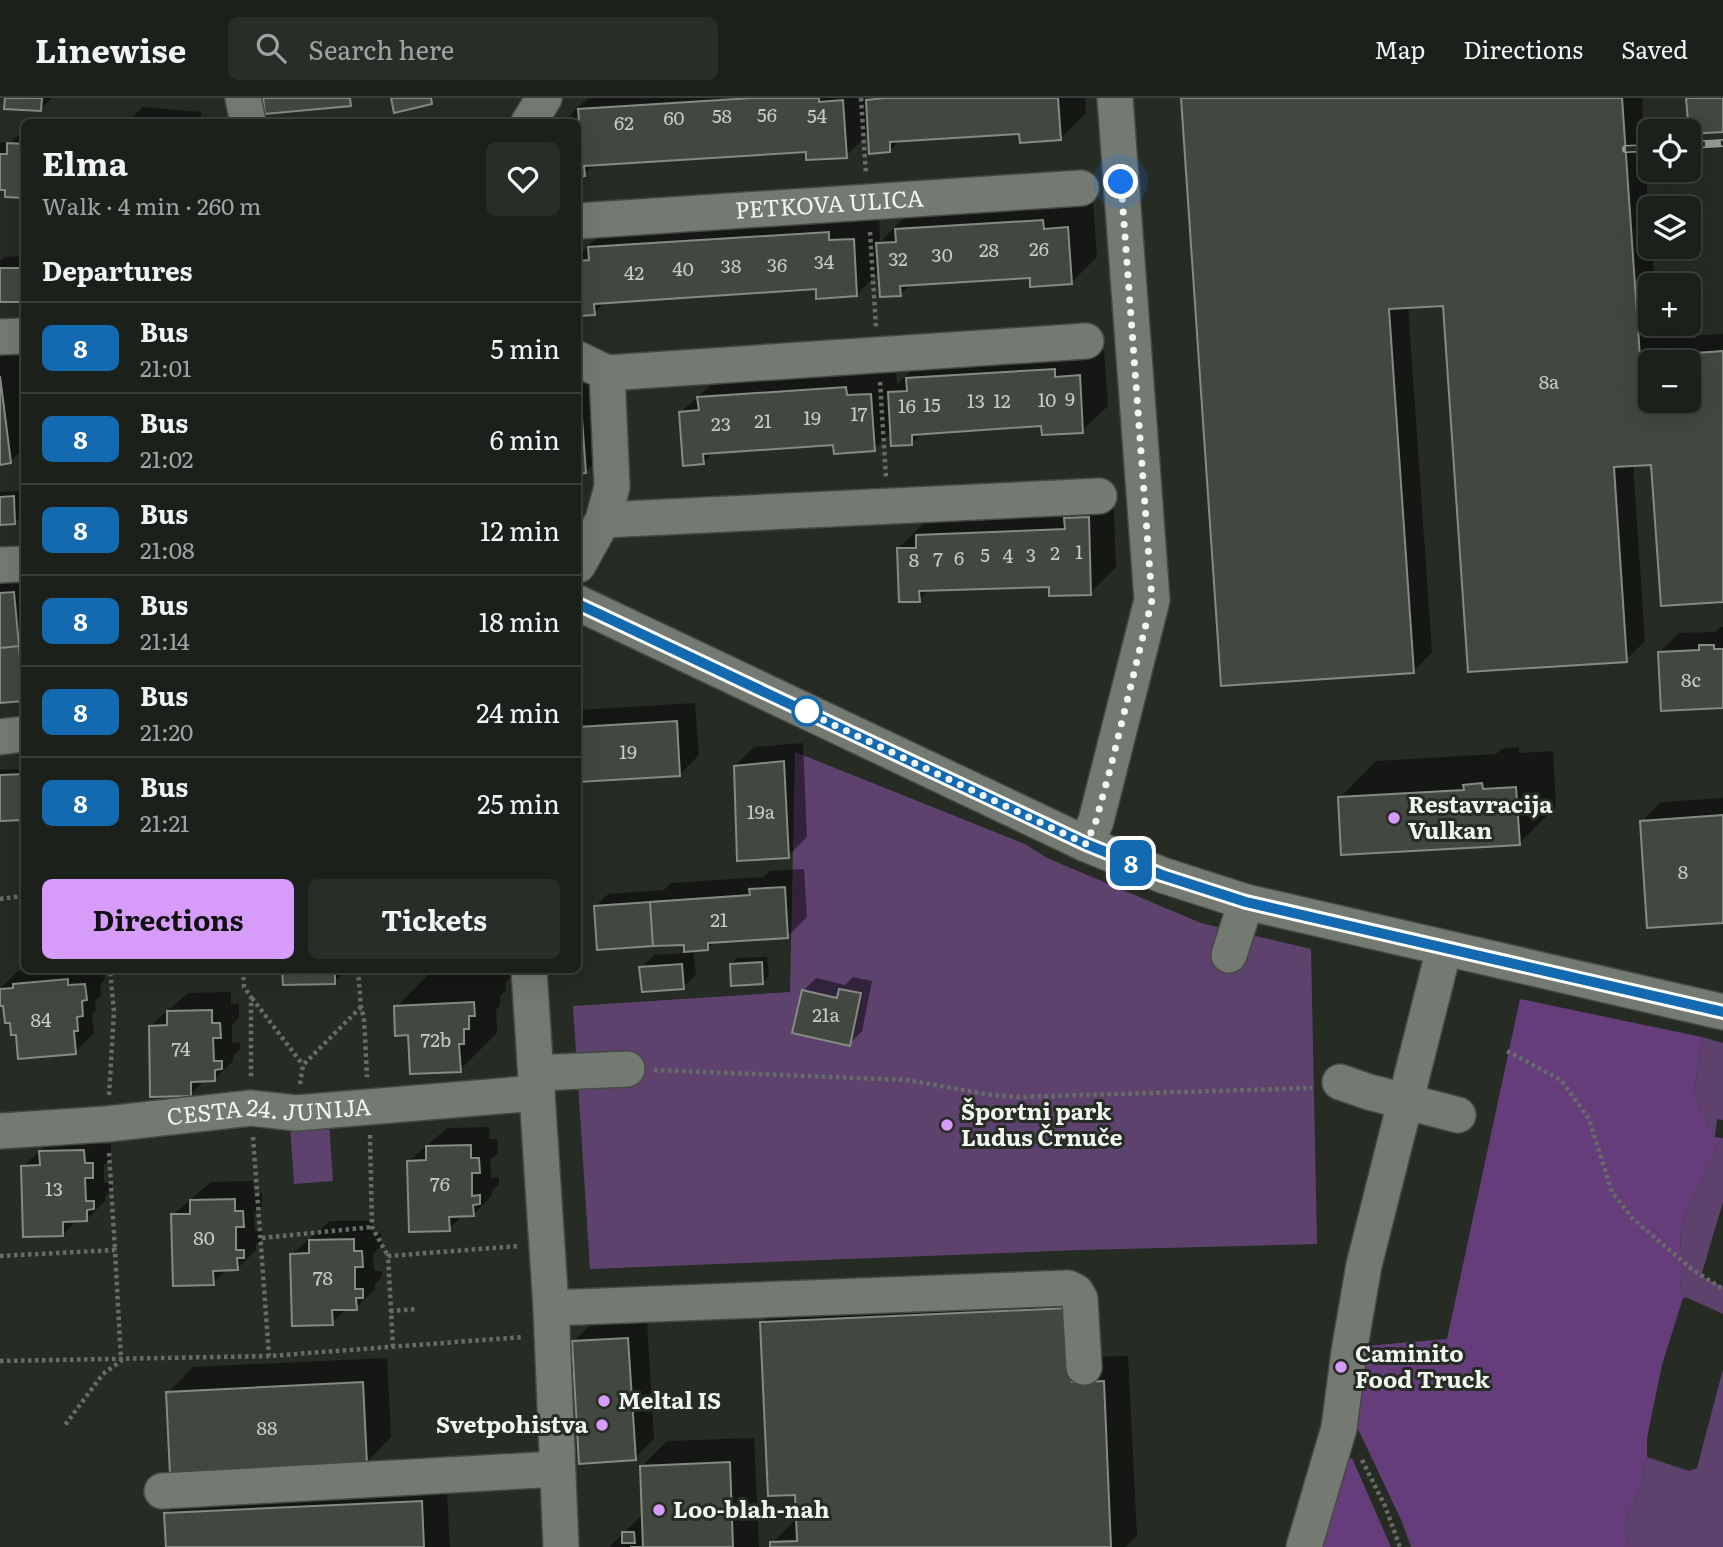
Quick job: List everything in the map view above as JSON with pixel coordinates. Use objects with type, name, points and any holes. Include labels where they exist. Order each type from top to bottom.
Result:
[{"type":"street","points":[[243,98],[247,119]]},
{"type":"street","points":[[531,119],[544,98]]},
{"type":"street","points":[[1086,844],[1096,821],[1152,600],[1115,98]]},
{"type":"street","name":"PETKOVA ULICA","points":[[581,221],[1081,188]]},
{"type":"street","points":[[0,337],[21,335]]},
{"type":"street","points":[[581,560],[603,520],[612,487],[592,366],[878,355],[1086,341]]},
{"type":"street","points":[[603,520],[1100,496]]},
{"type":"street","points":[[0,565],[21,564]]},
{"type":"street","points":[[581,604],[1086,844],[1162,875],[1246,902],[1723,1012]]},
{"type":"street","points":[[0,737],[21,734]]},
{"type":"street","points":[[1230,955],[1246,902]]},
{"type":"street","points":[[1304,1547],[1339,1428],[1364,1265],[1444,949]]},
{"type":"street","points":[[528,973],[551,1321],[561,1547]]},
{"type":"street","name":"CESTA 24. JUNIJA","points":[[0,1131],[107,1124],[251,1108],[296,1113],[369,1108],[627,1069]]},
{"type":"street","points":[[1340,1082],[1458,1115]]},
{"type":"street","points":[[551,1321],[1068,1288],[1076,1292],[1080,1299],[1083,1367]]},
{"type":"street","points":[[162,1491],[556,1469]]},
{"type":"path","points":[[861,98],[888,506]]},
{"type":"path","points":[[0,899],[21,897]]},
{"type":"path","points":[[110,973],[114,1012],[107,1124],[121,1361]]},
{"type":"path","points":[[243,973],[244,987],[303,1065]]},
{"type":"path","points":[[358,973],[360,1007],[364,1018],[369,1108],[372,1227],[388,1256],[393,1347]]},
{"type":"path","points":[[251,997],[251,1108],[269,1356]]},
{"type":"path","points":[[296,1113],[303,1065],[360,1007]]},
{"type":"path","points":[[1507,1051],[1561,1080],[1589,1119],[1612,1192],[1633,1219],[1692,1270],[1723,1290]]},
{"type":"path","points":[[627,1069],[907,1080],[991,1095],[1019,1097],[1277,1091],[1320,1088],[1340,1082]]},
{"type":"path","points":[[262,1238],[372,1227]]},
{"type":"path","points":[[388,1256],[523,1246]]},
{"type":"path","points":[[0,1256],[115,1250]]},
{"type":"path","points":[[390,1311],[418,1309]]},
{"type":"path","points":[[0,1361],[121,1361],[269,1356],[393,1347],[551,1321]]},
{"type":"path","points":[[65,1425],[103,1374],[121,1361]]},
{"type":"path","points":[[1339,1428],[1370,1472],[1401,1547]]},
{"type":"shaded area","name":"Športni park Ludus Črnuče","points":[[795,752],[1025,844],[1047,858],[1201,923],[1311,949],[1317,1244],[1081,1250],[590,1269],[573,1006],[790,992]]},
{"type":"shaded area","points":[[1520,999],[1702,1037],[1694,1096],[1715,1137],[1721,1138],[1686,1212],[1680,1238],[1683,1276],[1680,1286],[1683,1298],[1662,1365],[1647,1438],[1647,1457],[1641,1486],[1625,1523],[1629,1547],[1411,1547],[1351,1414],[1365,1346],[1447,1339]]},
{"type":"shaded area","points":[[1702,1037],[1723,1043],[1723,1120],[1717,1119],[1715,1137],[1694,1096]]},
{"type":"shaded area","points":[[329,1123],[333,1181],[294,1184],[290,1126]]},
{"type":"shaded area","points":[[1721,1138],[1723,1202],[1701,1276],[1723,1287],[1723,1314],[1683,1298],[1680,1286],[1683,1276],[1680,1238],[1686,1212]]},
{"type":"shaded area","points":[[1723,1369],[1723,1547],[1629,1547],[1625,1523],[1641,1486],[1647,1457],[1689,1471],[1697,1468]]},
{"type":"shaded area","points":[[1352,1458],[1391,1547],[1320,1547],[1340,1460]]},
{"type":"building","points":[[5,98],[42,98],[41,111],[4,109]]},
{"type":"building","points":[[263,98],[350,98],[351,106],[265,114]]},
{"type":"building","points":[[391,98],[431,98],[432,104],[394,113]]},
{"type":"building","points":[[752,98],[819,98],[819,102],[843,100],[847,158],[806,160],[806,152],[584,166],[585,176],[581,177],[581,119],[579,119],[578,109]]},
{"type":"building","points":[[1058,98],[1061,140],[1020,143],[1019,134],[890,142],[890,152],[869,154],[866,100]]},
{"type":"building","points":[[1181,98],[1622,98],[1640,350],[1638,413],[1701,413],[1701,353],[1723,351],[1723,602],[1661,606],[1651,465],[1614,467],[1627,662],[1468,672],[1443,306],[1389,309],[1414,673],[1221,686]]},
{"type":"building","points":[[1686,98],[1723,98],[1723,132],[1701,133],[1701,119],[1688,119]]},
{"type":"building","points":[[7,143],[21,144],[21,198],[5,197],[5,190],[0,190],[0,154],[7,154]]},
{"type":"building","points":[[1043,220],[1044,229],[1068,227],[1072,284],[1030,287],[1030,278],[900,286],[901,296],[880,297],[876,243],[896,242],[895,229]]},
{"type":"building","points":[[829,232],[829,240],[854,239],[857,296],[816,299],[816,289],[594,304],[595,315],[581,316],[581,261],[589,260],[588,247]]},
{"type":"building","points":[[0,268],[21,268],[21,302],[0,302]]},
{"type":"building","points":[[1055,369],[1055,377],[1080,375],[1083,433],[1042,435],[1041,426],[912,435],[912,445],[891,446],[888,392],[907,391],[906,378]]},
{"type":"building","points":[[0,376],[11,463],[0,465]]},
{"type":"building","points":[[846,387],[847,395],[871,394],[875,451],[834,454],[833,445],[703,454],[704,464],[683,466],[679,412],[699,410],[697,397]]},
{"type":"building","points":[[581,404],[586,473],[581,474]]},
{"type":"building","points":[[14,496],[15,524],[0,525],[0,497]]},
{"type":"building","points":[[1089,517],[1091,595],[1049,596],[1049,587],[919,591],[920,602],[899,602],[897,548],[916,548],[916,535],[1065,529],[1064,518]]},
{"type":"building","points":[[14,592],[19,646],[0,648],[0,593]]},
{"type":"building","points":[[1699,645],[1714,645],[1714,649],[1723,649],[1723,708],[1661,711],[1658,652],[1699,650]]},
{"type":"building","points":[[19,646],[21,701],[0,703],[0,648]]},
{"type":"building","points":[[677,721],[680,776],[581,782],[581,727]]},
{"type":"building","points":[[784,761],[789,858],[737,861],[734,766]]},
{"type":"building","points":[[21,774],[21,820],[0,821],[0,775]]},
{"type":"building","points":[[1482,783],[1483,789],[1516,787],[1520,845],[1341,855],[1338,797],[1464,790],[1463,785]]},
{"type":"building","points":[[1723,815],[1723,923],[1647,928],[1640,821]]},
{"type":"building","points":[[785,887],[788,938],[708,943],[708,950],[684,952],[684,945],[653,946],[650,902],[750,895],[749,889]]},
{"type":"building","points":[[650,902],[653,946],[597,950],[594,906]]},
{"type":"building","points":[[762,962],[763,984],[731,986],[730,964]]},
{"type":"building","points":[[682,964],[684,989],[642,992],[639,967]]},
{"type":"building","points":[[282,973],[335,973],[335,984],[283,985]]},
{"type":"building","points":[[68,979],[68,985],[85,984],[87,1000],[82,1001],[83,1016],[77,1017],[78,1031],[74,1031],[76,1054],[18,1059],[16,1035],[11,1035],[10,1023],[5,1023],[3,1006],[0,1006],[0,989],[13,988],[13,984]]},
{"type":"building","points":[[839,989],[861,993],[850,1046],[792,1033],[802,990],[837,998]]},
{"type":"building","points":[[474,1002],[475,1016],[469,1016],[469,1029],[464,1029],[464,1044],[459,1044],[461,1072],[410,1074],[408,1035],[395,1036],[394,1006]]},
{"type":"building","points":[[212,1010],[212,1023],[220,1023],[221,1038],[213,1038],[214,1061],[222,1061],[222,1069],[215,1070],[215,1081],[191,1082],[191,1096],[150,1097],[149,1026],[167,1025],[167,1011]]},
{"type":"building","points":[[471,1145],[471,1158],[479,1158],[480,1173],[472,1173],[472,1196],[480,1195],[480,1204],[473,1205],[474,1216],[449,1217],[450,1231],[409,1232],[407,1161],[426,1160],[426,1146]]},
{"type":"building","points":[[84,1150],[85,1163],[93,1163],[93,1178],[85,1178],[86,1201],[94,1201],[94,1209],[87,1210],[87,1221],[63,1222],[63,1236],[23,1237],[21,1166],[40,1165],[39,1151]]},
{"type":"building","points":[[235,1199],[235,1211],[243,1211],[244,1227],[236,1227],[236,1250],[244,1250],[244,1258],[237,1258],[238,1270],[213,1271],[214,1285],[173,1286],[171,1214],[190,1214],[190,1200]]},
{"type":"building","points":[[354,1239],[354,1251],[362,1251],[363,1267],[355,1267],[355,1289],[363,1289],[363,1298],[356,1298],[357,1310],[332,1310],[333,1325],[292,1326],[290,1254],[309,1253],[309,1240]]},
{"type":"building","points":[[1069,1308],[1072,1382],[1104,1381],[1111,1547],[770,1547],[770,1542],[797,1541],[795,1495],[768,1496],[760,1322]]},
{"type":"building","name":"Meltal IS","points":[[628,1338],[636,1460],[579,1464],[572,1341]]},
{"type":"building","points":[[363,1382],[367,1464],[170,1474],[166,1392]]},
{"type":"building","points":[[730,1462],[733,1547],[643,1547],[640,1466]]},
{"type":"building","points":[[422,1501],[424,1547],[166,1547],[164,1513]]},
{"type":"building","points":[[622,1532],[634,1532],[635,1543],[622,1543]]},
{"type":"railway","points":[[1701,144],[1723,143]]},
{"type":"railway","points":[[1626,149],[1638,148]]},
{"type":"bus line","name":"8","points":[[581,605],[1086,844],[1162,875],[1246,902],[1723,1012]]},
{"type":"place","name":"Restavracija Vulkan","points":[[1394,818]]},
{"type":"place","name":"Športni park Ludus Črnuče","points":[[947,1125]]},
{"type":"place","name":"Caminito Food Truck","points":[[1341,1367]]},
{"type":"place","name":"Meltal IS","points":[[604,1401]]},
{"type":"place","name":"Svetpohistva","points":[[602,1425]]},
{"type":"place","name":"Loo-blah-nah","points":[[659,1510]]},
{"type":"route","points":[[807,711],[798,708],[1086,844],[1096,821],[1124,720],[1152,600],[1121,182]]}]
